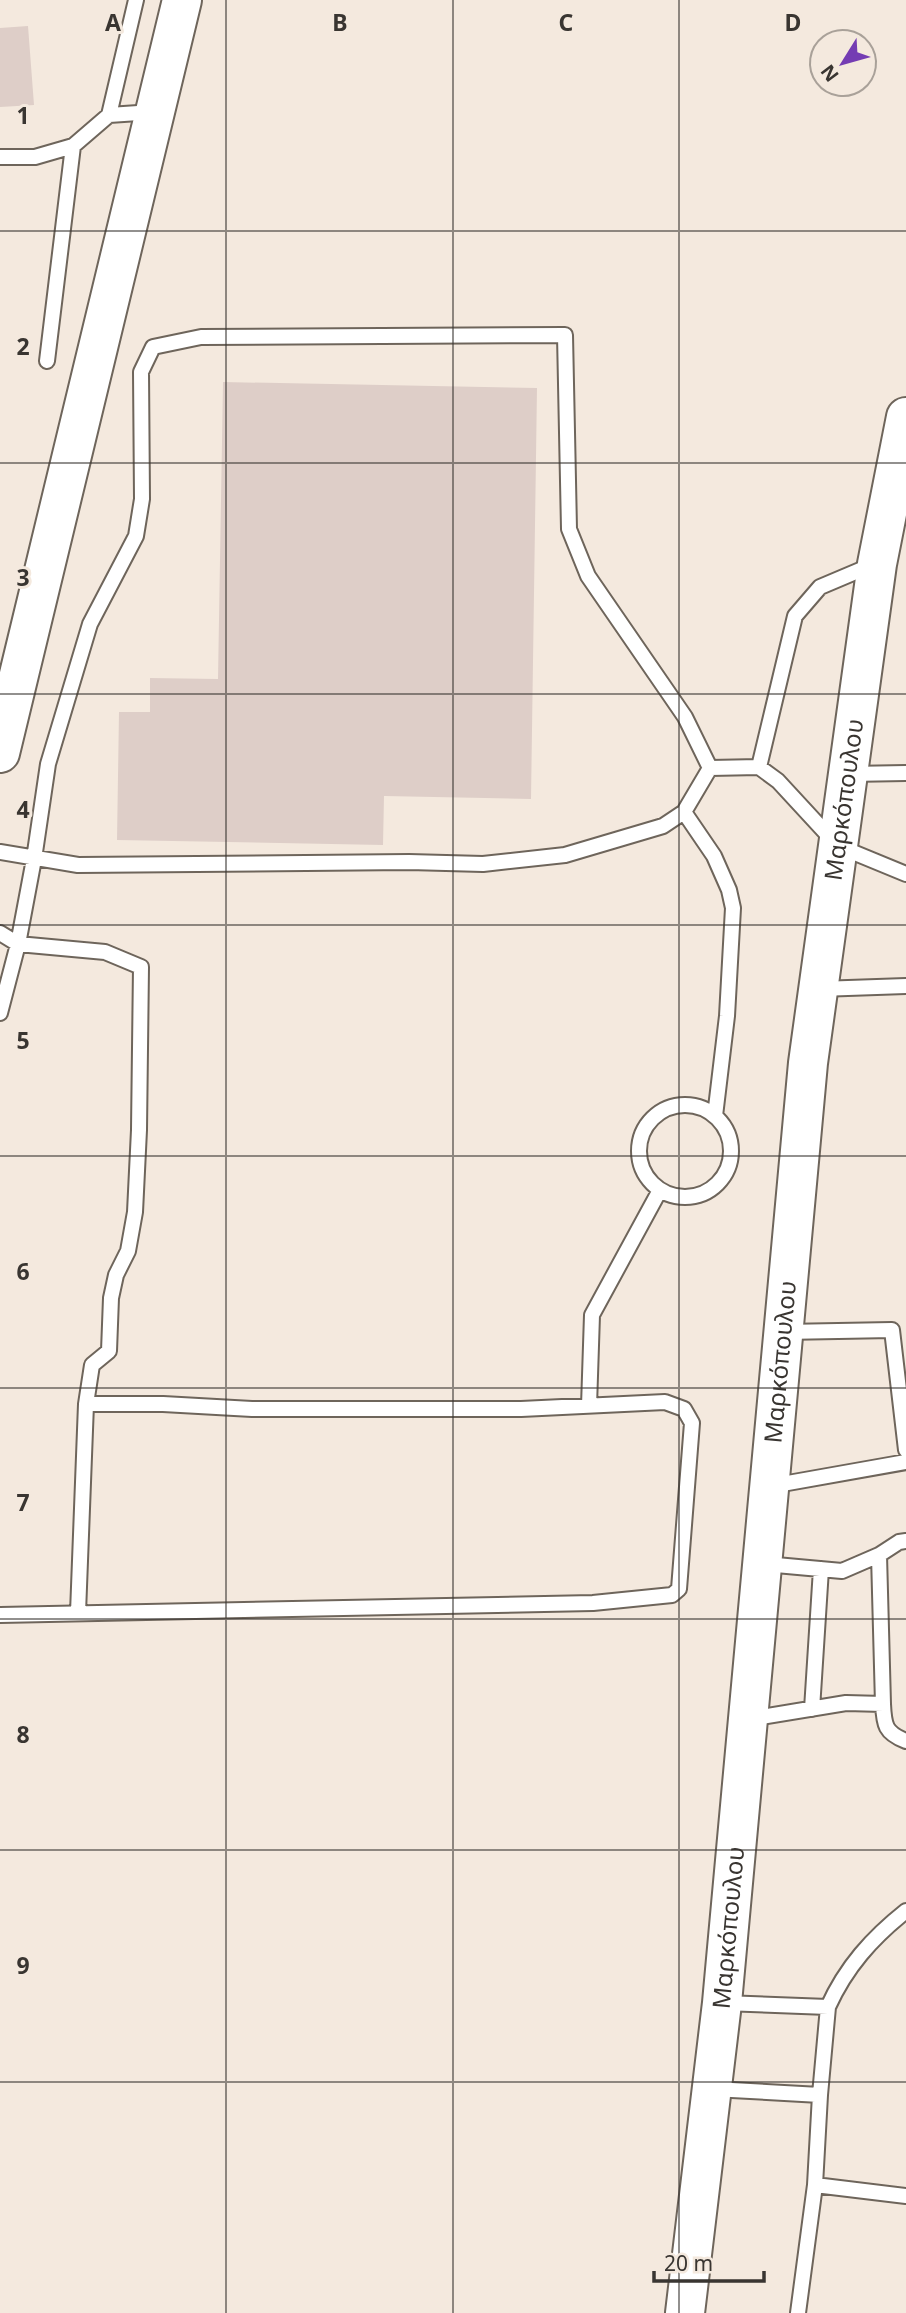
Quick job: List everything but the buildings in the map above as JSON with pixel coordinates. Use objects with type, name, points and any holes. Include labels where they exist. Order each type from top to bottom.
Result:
[{"type":"main road","points":[[0,753],[182,0]]},
{"type":"main road","name":"Μαρκόπουλου","points":[[685,2313],[722,2003],[808,1063],[877,564],[901,464],[906,417]]},
{"type":"lane","points":[[0,157],[35,157],[73,146],[109,115],[136,0]]},
{"type":"lane","points":[[109,115],[154,112]]},
{"type":"lane","points":[[47,361],[73,146]]},
{"type":"lane","points":[[0,1013],[18,944],[48,764],[90,624],[136,536],[142,499],[141,372],[153,347],[201,337],[565,335],[569,528],[588,576],[685,717],[710,768]]},
{"type":"lane","points":[[759,767],[795,616],[820,587],[877,564]]},
{"type":"lane","points":[[710,768],[759,767],[778,781],[838,846],[906,874]]},
{"type":"lane","points":[[0,852],[78,865],[409,862],[482,864],[565,855],[663,826],[684,812],[710,768]]},
{"type":"lane","points":[[848,774],[906,773]]},
{"type":"lane","points":[[684,812],[714,856],[729,890],[733,908],[727,1016],[715,1116]]},
{"type":"lane","points":[[0,933],[18,944],[105,952],[141,967],[135,1212],[128,1251],[117,1275],[111,1298],[109,1351],[92,1364],[86,1404],[78,1613]]},
{"type":"lane","points":[[818,989],[906,986]]},
{"type":"lane","points":[[688,1105],[703,1108],[715,1116],[725,1128],[731,1142],[731,1158],[726,1173],[717,1185],[704,1194],[688,1198],[673,1196],[648,1180],[638,1152],[641,1136],[648,1123],[659,1113],[688,1105]]},
{"type":"lane","points":[[589,1406],[592,1315],[660,1190]]},
{"type":"lane","points":[[783,1332],[892,1330],[906,1450]]},
{"type":"lane","points":[[0,1615],[593,1603],[672,1595],[679,1589],[692,1423],[684,1409],[665,1402],[521,1409],[252,1409],[163,1404],[86,1404]]},
{"type":"lane","points":[[769,1486],[906,1462]]},
{"type":"lane","points":[[762,1564],[842,1571],[879,1555],[888,1547],[906,1541]]},
{"type":"lane","points":[[879,1555],[884,1725],[895,1737],[906,1741]]},
{"type":"lane","points":[[812,1709],[821,1569]]},
{"type":"lane","points":[[748,1720],[846,1703],[884,1704]]},
{"type":"lane","points":[[799,2313],[815,2185],[828,2007],[839,1983],[860,1953],[906,1910]]},
{"type":"lane","points":[[722,2003],[828,2007]]},
{"type":"lane","points":[[713,2089],[820,2095]]},
{"type":"lane","points":[[815,2185],[906,2196]]}]
